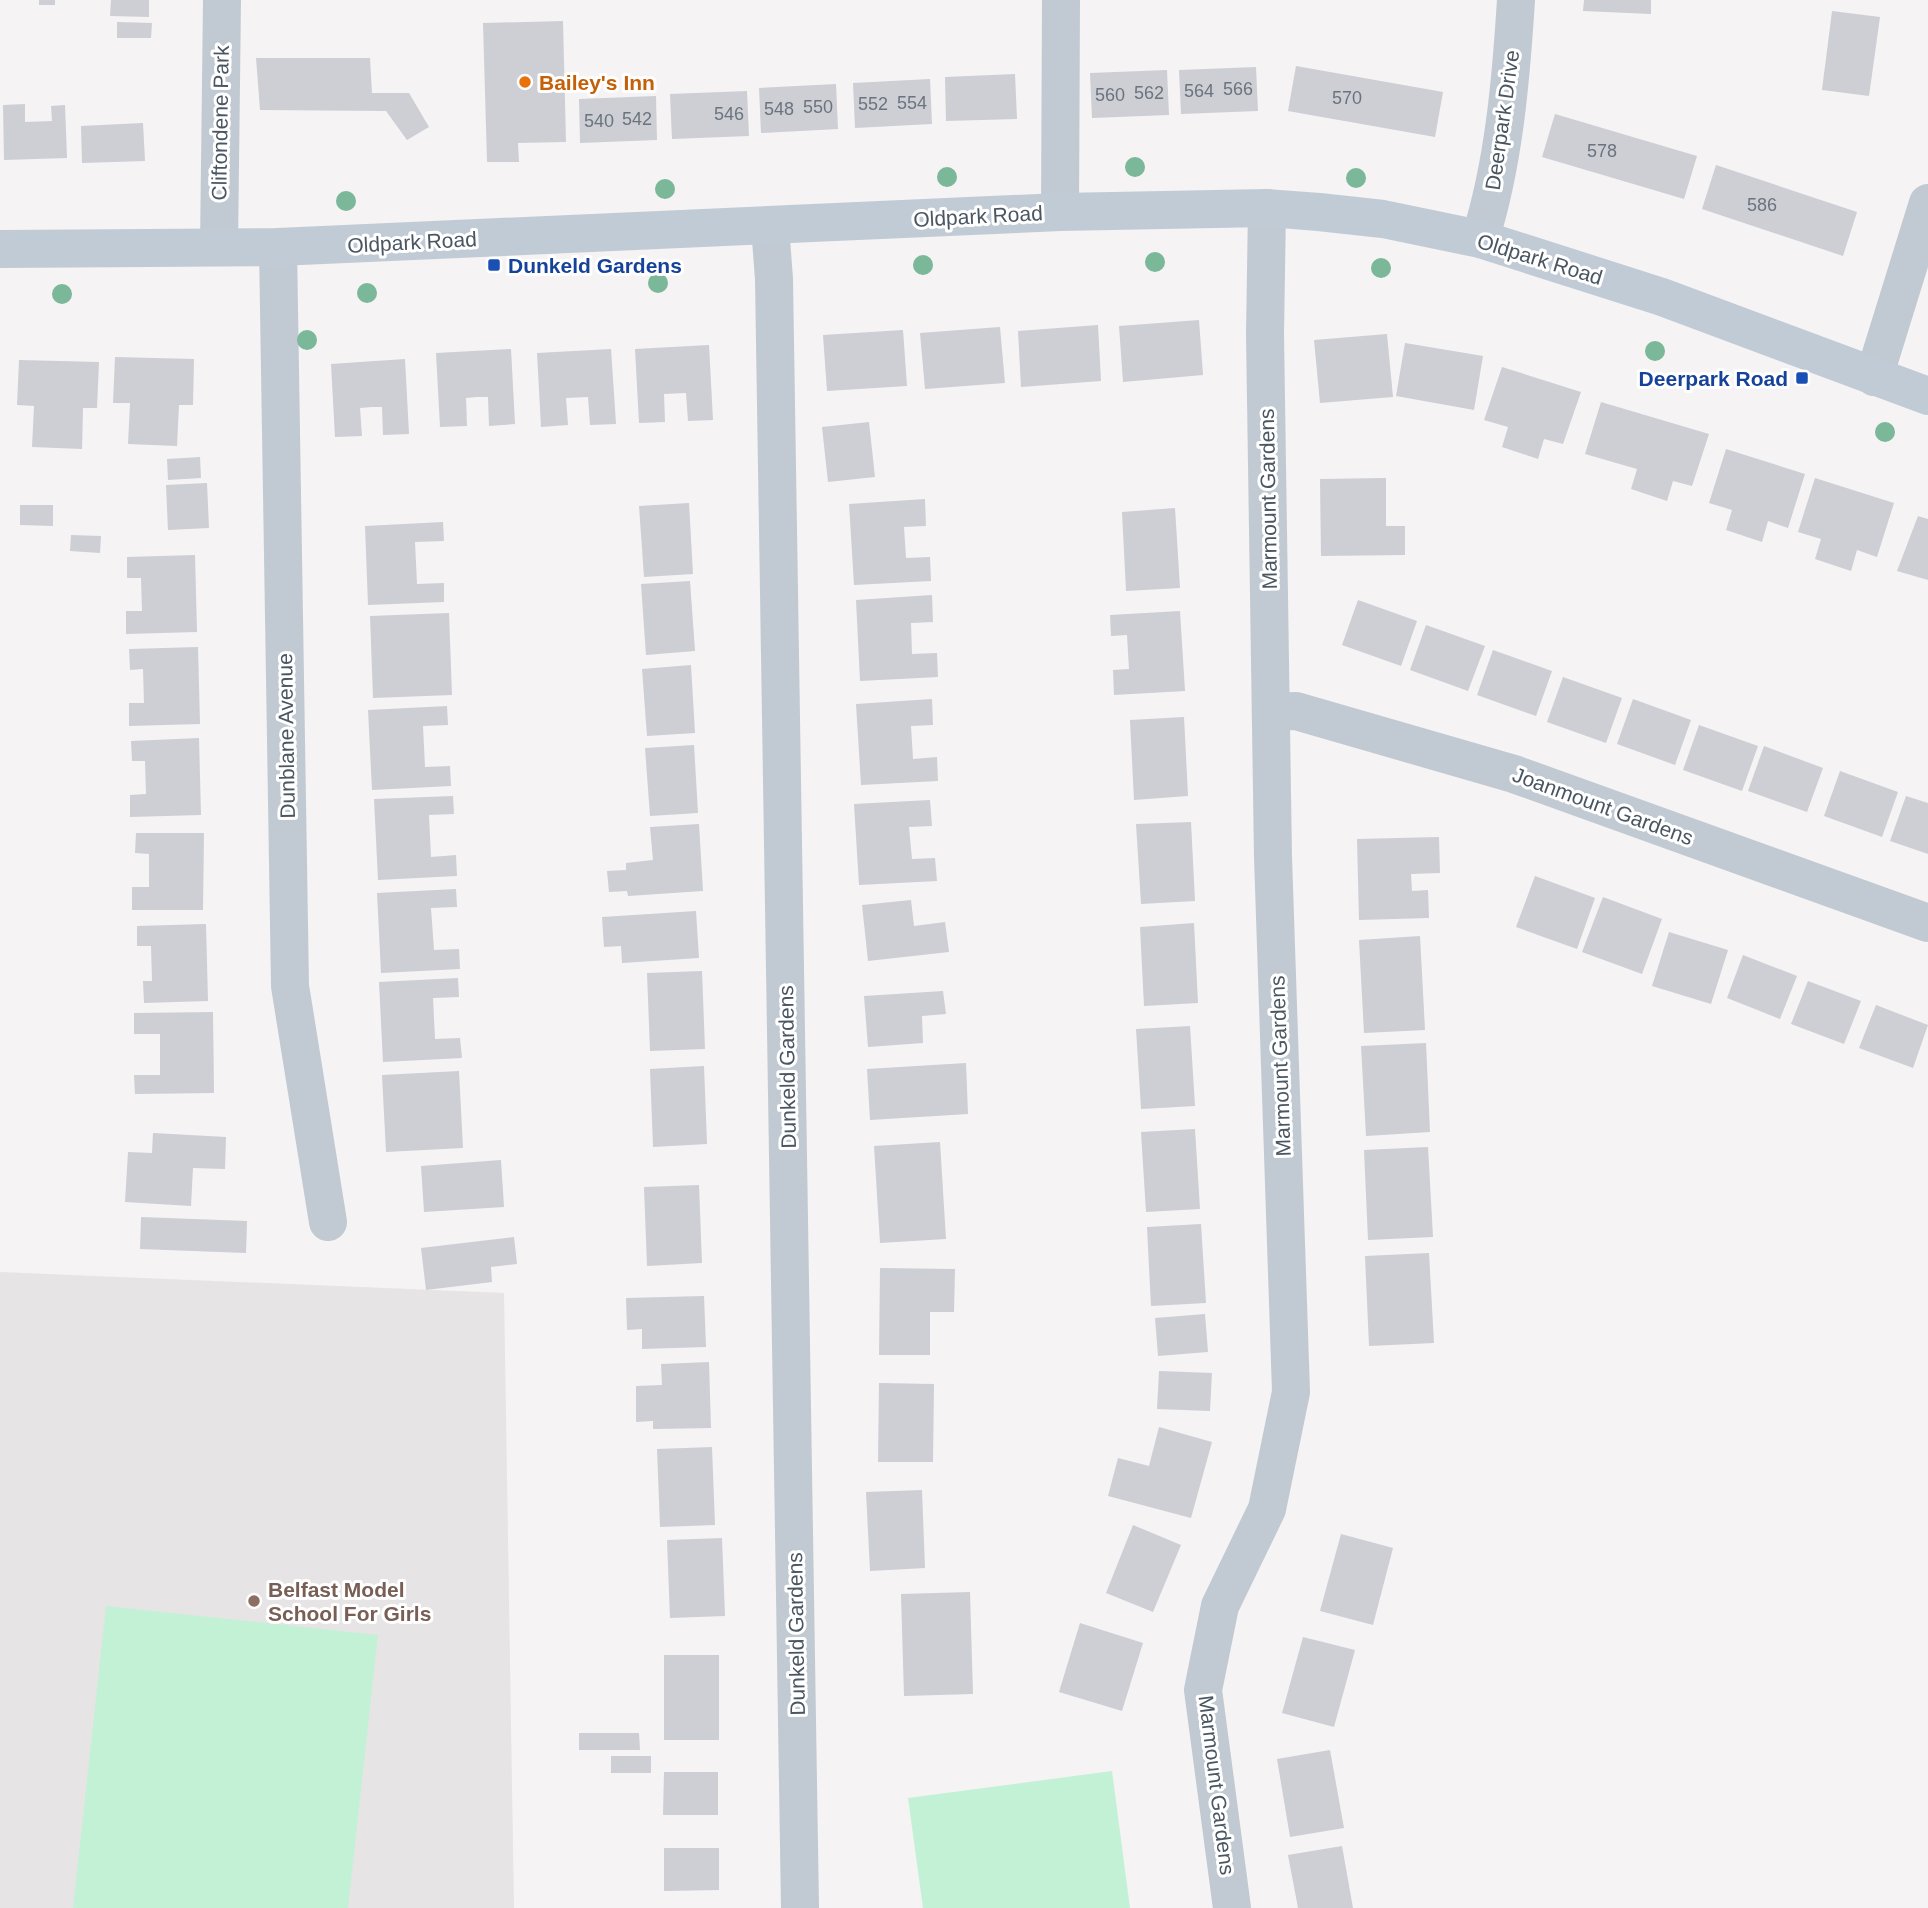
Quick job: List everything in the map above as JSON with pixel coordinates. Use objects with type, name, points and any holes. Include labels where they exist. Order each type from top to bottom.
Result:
[{"type":"main road","name":"Oldpark Road","points":[[0,249],[278,247],[1060,212],[1267,208],[1383,219],[1480,239],[1662,297],[1928,396]]},
{"type":"street","name":"Cliftondene Park","points":[[219,247],[222,0]]},
{"type":"street","points":[[1060,0],[1060,212]]},
{"type":"street","name":"Deerpark Drive","points":[[1480,239],[1490,207],[1512,65],[1517,0]]},
{"type":"street","points":[[1874,377],[1928,203]]},
{"type":"street","name":"Marmount Gardens","points":[[1232,1908],[1203,1690],[1220,1606],[1268,1509],[1291,1392],[1272,857],[1265,334],[1267,208]]},
{"type":"street","name":"Dunkeld Gardens","points":[[770,226],[774,293],[800,1908]]},
{"type":"street","name":"Dunblane Avenue","points":[[278,247],[290,986],[328,1222]]},
{"type":"street","name":"Joanmount Gardens","points":[[1271,712],[1296,711],[1514,774],[1928,923]]},
{"type":"shaded area","name":"Belfast Model School For Girls","points":[[0,1272],[504,1293],[514,1908],[0,1908]]},
{"type":"green space","points":[[106,1606],[378,1635],[348,1908],[73,1908]]},
{"type":"green space","points":[[1112,1771],[1130,1908],[923,1908],[908,1798]]},
{"type":"building","points":[[39,0],[55,0],[55,5],[39,5]]},
{"type":"building","points":[[111,0],[149,0],[149,17],[110,16]]},
{"type":"building","points":[[1584,0],[1651,0],[1651,14],[1583,11]]},
{"type":"building","points":[[1832,11],[1880,17],[1869,96],[1822,90]]},
{"type":"building","name":"Bailey's Inn","points":[[563,21],[566,142],[518,143],[519,162],[487,162],[483,23]]},
{"type":"building","points":[[117,22],[152,23],[151,38],[117,38]]},
{"type":"building","points":[[256,58],[370,58],[372,93],[409,93],[429,127],[407,140],[386,111],[260,110]]},
{"type":"building","points":[[1296,66],[1443,92],[1435,137],[1288,111]]},
{"type":"building","points":[[1256,67],[1258,111],[1181,114],[1179,70]]},
{"type":"building","points":[[1167,70],[1169,115],[1092,118],[1090,73]]},
{"type":"building","points":[[1015,74],[1017,119],[946,121],[945,77]]},
{"type":"building","points":[[930,79],[932,124],[855,128],[853,83]]},
{"type":"building","points":[[836,84],[838,129],[761,133],[759,88]]},
{"type":"building","points":[[747,91],[749,136],[672,139],[670,94]]},
{"type":"building","points":[[656,96],[657,140],[580,143],[579,99]]},
{"type":"building","points":[[25,104],[25,122],[52,121],[51,106],[65,105],[67,158],[4,160],[3,105]]},
{"type":"building","points":[[1555,114],[1697,156],[1684,199],[1542,157]]},
{"type":"building","points":[[143,123],[145,161],[82,163],[81,126]]},
{"type":"building","points":[[1716,165],[1857,212],[1843,256],[1702,209]]},
{"type":"building","points":[[1199,320],[1203,375],[1123,382],[1119,326]]},
{"type":"building","points":[[1098,325],[1101,381],[1021,387],[1018,331]]},
{"type":"building","points":[[1000,327],[1005,383],[925,389],[920,333]]},
{"type":"building","points":[[903,330],[907,386],[827,391],[823,335]]},
{"type":"building","points":[[1387,334],[1393,397],[1320,403],[1314,340]]},
{"type":"building","points":[[1405,343],[1483,356],[1474,410],[1396,396]]},
{"type":"building","points":[[709,345],[713,420],[688,421],[686,393],[664,394],[665,422],[639,423],[635,349]]},
{"type":"building","points":[[511,349],[515,424],[489,426],[488,397],[477,397],[466,398],[467,426],[440,427],[436,353]]},
{"type":"building","points":[[611,349],[616,424],[590,425],[588,397],[566,398],[568,425],[541,427],[537,353]]},
{"type":"building","points":[[115,357],[194,359],[193,405],[179,405],[177,446],[128,444],[130,403],[113,403]]},
{"type":"building","points":[[405,359],[409,434],[383,435],[382,407],[372,407],[360,408],[362,436],[335,437],[331,364]]},
{"type":"building","points":[[19,360],[99,362],[97,408],[83,408],[82,449],[32,447],[34,406],[17,405]]},
{"type":"building","points":[[1502,367],[1581,392],[1563,444],[1544,439],[1538,459],[1502,447],[1508,427],[1484,420]]},
{"type":"building","points":[[1601,402],[1709,434],[1692,486],[1673,481],[1667,501],[1631,489],[1637,469],[1585,454]]},
{"type":"building","points":[[869,422],[875,477],[828,482],[822,427]]},
{"type":"building","points":[[1726,449],[1805,474],[1788,528],[1768,521],[1762,542],[1726,530],[1732,510],[1709,503]]},
{"type":"building","points":[[200,457],[201,478],[168,480],[167,459]]},
{"type":"building","points":[[1386,478],[1386,526],[1405,526],[1405,555],[1321,556],[1320,479]]},
{"type":"building","points":[[1815,478],[1894,503],[1877,557],[1857,550],[1851,571],[1815,559],[1821,539],[1798,532]]},
{"type":"building","points":[[207,483],[209,528],[168,530],[166,485]]},
{"type":"building","points":[[925,499],[926,526],[904,527],[906,558],[930,557],[931,581],[854,585],[849,504]]},
{"type":"building","points":[[689,503],[693,574],[644,577],[639,506]]},
{"type":"building","points":[[20,505],[53,505],[53,526],[20,525]]},
{"type":"building","points":[[1175,508],[1180,588],[1126,591],[1122,512]]},
{"type":"building","points":[[1918,516],[1928,519],[1928,580],[1897,571]]},
{"type":"building","points":[[443,522],[444,541],[415,542],[417,584],[444,583],[444,602],[368,605],[365,526]]},
{"type":"building","points":[[71,535],[101,536],[100,553],[70,551]]},
{"type":"building","points":[[195,555],[197,632],[126,634],[126,611],[142,611],[141,578],[127,578],[127,557]]},
{"type":"building","points":[[690,581],[695,651],[646,655],[641,584]]},
{"type":"building","points":[[932,595],[933,622],[911,623],[912,654],[937,653],[938,677],[860,681],[856,600]]},
{"type":"building","points":[[1358,600],[1417,621],[1401,666],[1342,645]]},
{"type":"building","points":[[1180,611],[1185,691],[1114,695],[1113,670],[1129,669],[1127,635],[1111,636],[1110,615]]},
{"type":"building","points":[[449,613],[452,695],[373,698],[370,616]]},
{"type":"building","points":[[1426,625],[1485,646],[1468,691],[1410,670]]},
{"type":"building","points":[[198,647],[200,724],[129,726],[129,703],[144,703],[143,669],[130,670],[129,649]]},
{"type":"building","points":[[1493,650],[1552,671],[1536,716],[1477,695]]},
{"type":"building","points":[[691,665],[695,733],[647,736],[642,669]]},
{"type":"building","points":[[1563,677],[1622,698],[1606,743],[1547,722]]},
{"type":"building","points":[[932,699],[933,725],[911,726],[913,759],[937,757],[938,781],[861,785],[856,704]]},
{"type":"building","points":[[1633,699],[1691,720],[1675,765],[1617,744]]},
{"type":"building","points":[[447,706],[448,725],[423,726],[425,767],[450,766],[451,786],[372,790],[368,710]]},
{"type":"building","points":[[1184,717],[1188,796],[1134,800],[1130,720]]},
{"type":"building","points":[[1699,725],[1758,746],[1742,791],[1683,770]]},
{"type":"building","points":[[199,738],[201,815],[130,817],[130,795],[146,794],[145,761],[132,761],[131,741]]},
{"type":"building","points":[[694,745],[698,813],[650,816],[645,748]]},
{"type":"building","points":[[1764,746],[1823,768],[1807,812],[1748,791]]},
{"type":"building","points":[[1840,771],[1898,792],[1882,837],[1824,816]]},
{"type":"building","points":[[453,796],[454,814],[429,815],[431,857],[456,855],[457,876],[378,880],[374,799]]},
{"type":"building","points":[[1906,796],[1928,803],[1928,854],[1890,841]]},
{"type":"building","points":[[930,800],[932,826],[909,827],[912,859],[935,858],[937,881],[859,885],[854,804]]},
{"type":"building","points":[[1191,822],[1195,901],[1141,904],[1136,824]]},
{"type":"building","points":[[699,824],[703,891],[628,896],[627,891],[609,892],[607,871],[626,870],[626,863],[653,860],[650,827]]},
{"type":"building","points":[[136,833],[204,833],[203,910],[132,910],[132,887],[149,887],[149,854],[135,853]]},
{"type":"building","points":[[1439,837],[1440,873],[1411,874],[1412,891],[1428,890],[1429,918],[1359,920],[1357,839]]},
{"type":"building","points":[[1535,876],[1595,898],[1577,949],[1516,927]]},
{"type":"building","points":[[456,889],[457,907],[431,908],[434,950],[459,949],[460,969],[381,973],[377,893]]},
{"type":"building","points":[[1603,897],[1662,919],[1642,974],[1582,952]]},
{"type":"building","points":[[911,900],[914,926],[945,922],[949,952],[868,961],[862,905]]},
{"type":"building","points":[[696,911],[699,958],[622,963],[621,946],[604,947],[602,917]]},
{"type":"building","points":[[1194,923],[1198,1003],[1144,1006],[1140,927]]},
{"type":"building","points":[[206,924],[208,1001],[144,1003],[143,981],[152,981],[151,946],[137,946],[137,926]]},
{"type":"building","points":[[1669,932],[1728,950],[1711,1004],[1652,986]]},
{"type":"building","points":[[1420,936],[1425,1030],[1364,1033],[1359,940]]},
{"type":"building","points":[[1743,955],[1797,976],[1780,1019],[1727,998]]},
{"type":"building","points":[[702,971],[705,1049],[650,1051],[647,973]]},
{"type":"building","points":[[458,978],[459,997],[433,998],[435,1039],[460,1038],[462,1058],[383,1062],[379,982]]},
{"type":"building","points":[[1808,981],[1861,1001],[1844,1044],[1791,1024]]},
{"type":"building","points":[[943,991],[946,1014],[922,1016],[923,1043],[868,1047],[864,996]]},
{"type":"building","points":[[1876,1005],[1928,1025],[1913,1068],[1859,1048]]},
{"type":"building","points":[[213,1012],[214,1093],[135,1094],[134,1075],[160,1075],[160,1034],[134,1034],[134,1013]]},
{"type":"building","points":[[1190,1026],[1195,1106],[1141,1109],[1136,1029]]},
{"type":"building","points":[[1426,1043],[1430,1132],[1366,1136],[1361,1046]]},
{"type":"building","points":[[966,1063],[968,1114],[870,1120],[867,1069]]},
{"type":"building","points":[[704,1066],[707,1144],[653,1147],[650,1069]]},
{"type":"building","points":[[459,1071],[463,1148],[386,1152],[382,1075]]},
{"type":"building","points":[[1195,1129],[1200,1209],[1146,1212],[1141,1132]]},
{"type":"building","points":[[153,1133],[226,1137],[225,1169],[193,1168],[191,1206],[125,1202],[128,1152],[152,1153]]},
{"type":"building","points":[[940,1142],[946,1239],[880,1243],[874,1146]]},
{"type":"building","points":[[1428,1147],[1433,1237],[1368,1240],[1364,1150]]},
{"type":"building","points":[[501,1160],[504,1207],[424,1212],[421,1166]]},
{"type":"building","points":[[699,1185],[702,1263],[647,1266],[644,1187]]},
{"type":"building","points":[[141,1217],[247,1221],[246,1253],[140,1249]]},
{"type":"building","points":[[1201,1224],[1206,1303],[1151,1306],[1147,1227]]},
{"type":"building","points":[[514,1237],[517,1264],[491,1267],[492,1282],[426,1290],[421,1248]]},
{"type":"building","points":[[1429,1253],[1434,1343],[1369,1346],[1365,1256]]},
{"type":"building","points":[[880,1268],[955,1269],[954,1312],[930,1312],[930,1355],[879,1355]]},
{"type":"building","points":[[704,1296],[706,1347],[642,1349],[642,1329],[627,1330],[626,1298]]},
{"type":"building","points":[[1205,1314],[1208,1352],[1158,1356],[1155,1318]]},
{"type":"building","points":[[709,1362],[711,1428],[653,1429],[653,1421],[636,1422],[636,1386],[662,1385],[661,1364]]},
{"type":"building","points":[[1159,1371],[1212,1373],[1210,1411],[1157,1409]]},
{"type":"building","points":[[879,1383],[934,1384],[933,1462],[878,1462]]},
{"type":"building","points":[[1159,1427],[1212,1442],[1191,1518],[1108,1496],[1118,1458],[1149,1466]]},
{"type":"building","points":[[712,1447],[715,1525],[660,1527],[657,1449]]},
{"type":"building","points":[[922,1490],[925,1568],[870,1571],[866,1492]]},
{"type":"building","points":[[1133,1525],[1181,1545],[1153,1612],[1106,1593]]},
{"type":"building","points":[[1341,1534],[1393,1548],[1373,1625],[1320,1611]]},
{"type":"building","points":[[722,1538],[725,1616],[670,1618],[667,1540]]},
{"type":"building","points":[[970,1592],[973,1694],[904,1696],[901,1594]]},
{"type":"building","points":[[1080,1623],[1143,1643],[1122,1711],[1059,1692]]},
{"type":"building","points":[[1303,1637],[1355,1650],[1334,1727],[1282,1713]]},
{"type":"building","points":[[664,1655],[719,1655],[719,1740],[664,1740]]},
{"type":"building","points":[[579,1733],[639,1733],[640,1750],[579,1750]]},
{"type":"building","points":[[1330,1750],[1344,1828],[1290,1837],[1277,1759]]},
{"type":"building","points":[[611,1756],[651,1756],[651,1773],[611,1773]]},
{"type":"building","points":[[664,1772],[718,1772],[718,1815],[663,1815]]},
{"type":"building","points":[[1342,1846],[1353,1908],[1298,1908],[1288,1855]]},
{"type":"building","points":[[664,1848],[719,1848],[719,1890],[664,1891]]},
{"type":"place","name":"Bailey's Inn","points":[[525,82]]},
{"type":"place","name":"Dunkeld Gardens","points":[[494,265]]},
{"type":"place","name":"Deerpark Road","points":[[1802,378]]},
{"type":"place","name":"Belfast Model School For Girls","points":[[254,1601]]}]
